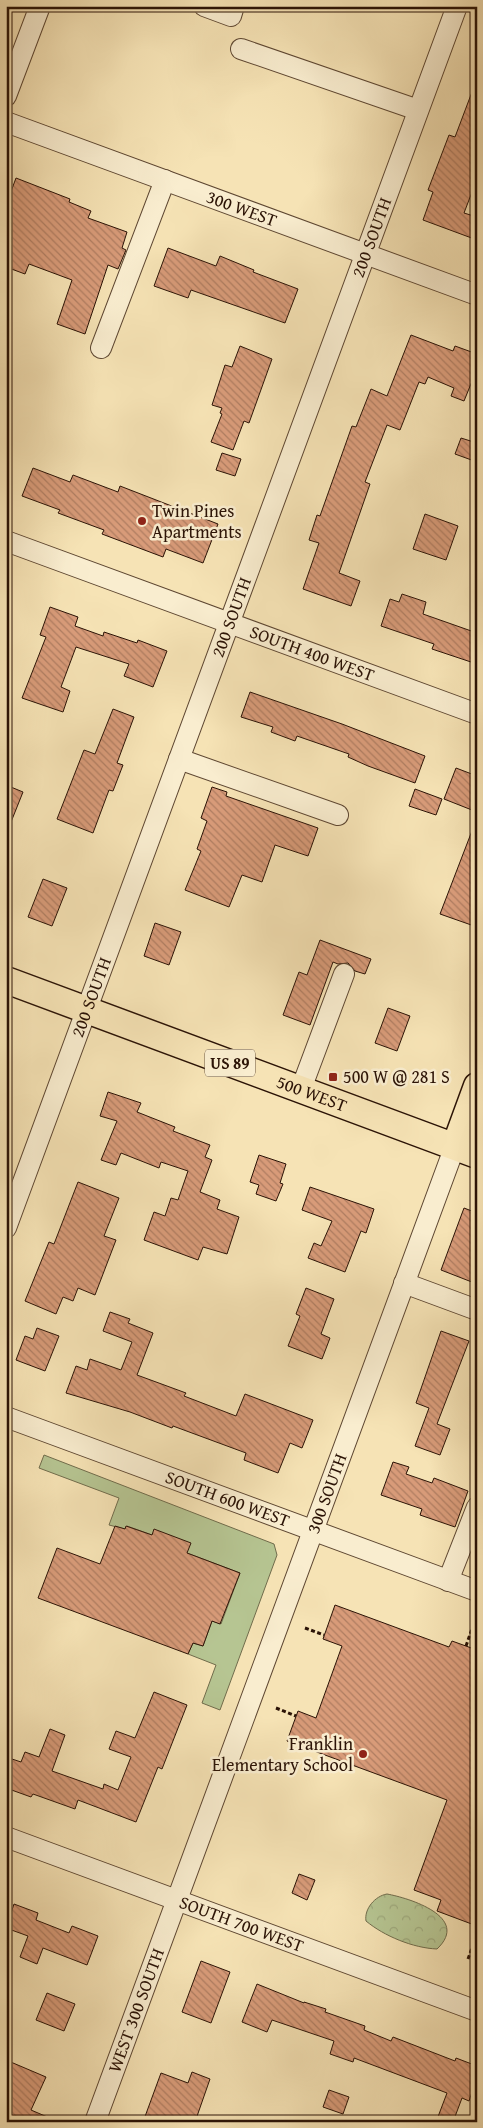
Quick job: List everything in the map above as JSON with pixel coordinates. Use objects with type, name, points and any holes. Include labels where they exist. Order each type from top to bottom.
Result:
[{"type":"main road","name":"500 WEST","points":[[6,980],[466,1150]]},
{"type":"main road","name":"300 SOUTH","points":[[466,1150],[477,1086]]},
{"type":"street","points":[[6,96],[40,6]]},
{"type":"street","points":[[204,6],[231,16],[234,6]]},
{"type":"street","name":"200 SOUTH","points":[[6,1228],[456,6]]},
{"type":"street","points":[[241,49],[418,110]]},
{"type":"street","name":"300 WEST","points":[[6,122],[477,295]]},
{"type":"street","points":[[101,348],[165,180]]},
{"type":"street","name":"SOUTH 400 WEST","points":[[6,541],[477,714]]},
{"type":"street","points":[[179,759],[338,815]]},
{"type":"street","points":[[300,1089],[344,974]]},
{"type":"street","name":"300 SOUTH","points":[[177,1900],[404,1283],[466,1150]]},
{"type":"street","points":[[404,1283],[477,1310]]},
{"type":"street","name":"SOUTH 600 WEST","points":[[6,1417],[477,1591]]},
{"type":"street","points":[[448,1581],[477,1507]]},
{"type":"street","name":"SOUTH 700 WEST","points":[[6,1837],[477,2011]]},
{"type":"street","name":"WEST 300 SOUTH","points":[[95,2122],[177,1900]]},
{"type":"path","points":[[466,1646],[473,1626]]},
{"type":"path","points":[[305,1628],[324,1635]]},
{"type":"path","points":[[276,1708],[296,1716]]},
{"type":"path","points":[[468,1958],[476,1937]]},
{"type":"green space","points":[[44,1455],[274,1544],[277,1555],[220,1710],[202,1703],[216,1665],[188,1654],[193,1643],[203,1646],[212,1621],[221,1624],[240,1573],[187,1553],[152,1535],[127,1526],[125,1529],[109,1525],[119,1498],[39,1468]]},
{"type":"green space","points":[[387,1894],[421,1905],[433,1911],[442,1919],[447,1927],[446,1938],[437,1949],[399,1940],[381,1932],[366,1921],[367,1912],[371,1904],[378,1897]]},
{"type":"building","points":[[475,84],[477,179],[464,213],[477,217],[477,240],[423,220],[433,192],[428,190],[449,135],[455,137]]},
{"type":"building","points":[[16,178],[70,199],[69,202],[91,211],[88,218],[127,232],[122,248],[126,250],[118,269],[108,265],[85,334],[57,324],[72,280],[29,264],[25,274],[6,267],[6,205]]},
{"type":"building","points":[[168,248],[216,266],[220,256],[254,270],[253,272],[298,289],[285,323],[191,290],[188,298],[154,286]]},
{"type":"building","points":[[411,335],[453,351],[455,346],[477,354],[477,369],[464,401],[451,396],[454,388],[428,377],[425,384],[419,382],[400,430],[387,425],[365,482],[370,484],[339,573],[360,581],[351,606],[303,589],[319,543],[309,540],[317,515],[320,516],[352,426],[356,427],[371,389],[387,396]]},
{"type":"building","points":[[240,346],[272,359],[249,423],[244,421],[233,450],[211,442],[222,414],[220,413],[222,408],[212,405],[225,365],[232,367]]},
{"type":"building","points":[[461,438],[477,443],[477,462],[455,454]]},
{"type":"building","points":[[222,453],[241,459],[235,476],[216,470]]},
{"type":"building","points":[[33,468],[70,482],[73,475],[118,492],[120,486],[218,524],[203,563],[166,549],[163,557],[102,534],[104,530],[58,513],[60,510],[22,496]]},
{"type":"building","points":[[425,514],[458,526],[446,560],[413,549]]},
{"type":"building","points":[[402,594],[426,602],[423,614],[477,633],[477,664],[432,649],[434,644],[381,626],[390,599],[399,602]]},
{"type":"building","points":[[50,607],[78,617],[75,626],[103,636],[104,632],[137,643],[138,640],[167,651],[153,687],[124,676],[129,664],[76,647],[61,687],[70,691],[63,712],[22,698],[46,637],[40,635]]},
{"type":"building","points":[[250,692],[342,724],[425,756],[415,783],[368,766],[348,757],[349,754],[297,736],[295,741],[271,732],[273,727],[241,717]]},
{"type":"building","points":[[113,709],[134,717],[117,763],[123,765],[113,791],[109,790],[93,833],[57,819],[84,750],[95,754]]},
{"type":"building","points":[[456,768],[477,776],[477,812],[444,799]]},
{"type":"building","points":[[6,785],[23,792],[7,832],[6,832]]},
{"type":"building","points":[[212,787],[227,792],[226,796],[318,828],[308,856],[275,845],[262,882],[242,875],[229,907],[185,890],[201,851],[197,849],[207,821],[201,818]]},
{"type":"building","points":[[415,789],[442,799],[436,815],[409,806]]},
{"type":"building","points":[[475,823],[477,823],[477,927],[440,914]]},
{"type":"building","points":[[43,879],[67,888],[52,926],[28,917]]},
{"type":"building","points":[[155,923],[181,932],[169,965],[144,956]]},
{"type":"building","points":[[320,940],[371,959],[365,974],[355,971],[348,963],[338,964],[333,962],[310,1025],[283,1015],[299,972],[307,975]]},
{"type":"building","points":[[388,1008],[410,1016],[397,1051],[375,1043]]},
{"type":"building","points":[[108,1092],[141,1103],[137,1112],[175,1127],[173,1131],[210,1145],[205,1157],[212,1160],[200,1192],[220,1200],[217,1209],[239,1217],[227,1254],[203,1247],[198,1260],[144,1240],[154,1212],[165,1216],[171,1198],[178,1200],[188,1171],[161,1162],[159,1168],[121,1153],[116,1165],[101,1160],[117,1121],[100,1116]]},
{"type":"building","points":[[259,1155],[286,1164],[280,1183],[283,1184],[276,1201],[256,1194],[259,1185],[250,1182]]},
{"type":"building","points":[[78,1182],[119,1198],[104,1236],[116,1240],[95,1295],[78,1288],[73,1301],[63,1297],[56,1314],[25,1301],[49,1242],[54,1244]]},
{"type":"building","points":[[310,1187],[374,1209],[366,1233],[361,1231],[345,1272],[308,1258],[314,1243],[321,1246],[332,1221],[302,1210]]},
{"type":"building","points":[[464,1208],[477,1213],[477,1284],[441,1270]]},
{"type":"building","points":[[306,1288],[334,1299],[321,1334],[330,1338],[322,1359],[288,1346],[300,1316],[296,1314]]},
{"type":"building","points":[[110,1312],[130,1319],[128,1323],[153,1333],[137,1375],[186,1393],[184,1396],[236,1416],[245,1394],[313,1420],[302,1448],[290,1443],[278,1473],[244,1460],[246,1453],[173,1426],[172,1428],[130,1412],[66,1393],[76,1366],[87,1370],[90,1359],[121,1370],[132,1342],[103,1331]]},
{"type":"building","points":[[37,1328],[59,1336],[45,1371],[16,1360],[25,1336],[33,1339]]},
{"type":"building","points":[[441,1331],[469,1341],[437,1424],[450,1429],[440,1455],[415,1446],[429,1408],[416,1403]]},
{"type":"building","points":[[393,1462],[409,1467],[406,1474],[432,1483],[434,1478],[468,1491],[455,1527],[420,1515],[422,1509],[381,1495]]},
{"type":"building","points":[[115,1526],[125,1529],[126,1526],[152,1535],[154,1529],[191,1543],[187,1553],[240,1573],[220,1624],[212,1621],[203,1646],[193,1643],[188,1654],[38,1598],[57,1548],[100,1564]]},
{"type":"building","points":[[335,1605],[449,1647],[452,1641],[477,1650],[477,1926],[437,1911],[441,1900],[414,1890],[447,1800],[287,1741],[298,1711],[316,1718],[342,1646],[323,1639]]},
{"type":"building","points":[[154,1692],[187,1705],[162,1769],[158,1767],[136,1822],[78,1800],[75,1809],[33,1794],[31,1797],[6,1788],[6,1757],[21,1762],[25,1752],[39,1757],[50,1729],[65,1735],[52,1771],[103,1789],[104,1784],[118,1790],[131,1757],[109,1749],[116,1731],[135,1738]]},
{"type":"building","points":[[299,1874],[315,1880],[307,1900],[292,1893]]},
{"type":"building","points":[[14,1904],[38,1913],[36,1920],[69,1933],[72,1926],[98,1936],[87,1965],[43,1948],[37,1964],[20,1957],[28,1936],[6,1928]]},
{"type":"building","points":[[201,1961],[230,1972],[211,2023],[182,2012]]},
{"type":"building","points":[[257,1984],[304,2003],[326,2009],[325,2012],[365,2026],[364,2030],[391,2041],[393,2037],[455,2061],[456,2058],[477,2066],[477,2077],[469,2101],[462,2098],[453,2122],[436,2122],[447,2093],[354,2058],[353,2062],[330,2054],[334,2041],[272,2020],[267,2032],[242,2022]]},
{"type":"building","points":[[47,1993],[75,2004],[64,2031],[36,2020]]},
{"type":"building","points":[[6,2060],[46,2077],[31,2110],[59,2122],[6,2122]]},
{"type":"building","points":[[192,2072],[210,2079],[195,2122],[143,2122],[161,2073],[188,2083]]},
{"type":"building","points":[[329,2090],[349,2097],[343,2114],[323,2107]]},
{"type":"place","name":"Twin Pines Apartments","points":[[142,521]]},
{"type":"place","name":"500 W @ 281 S","points":[[333,1077]]},
{"type":"place","name":"Franklin Elementary School","points":[[363,1754]]}]
